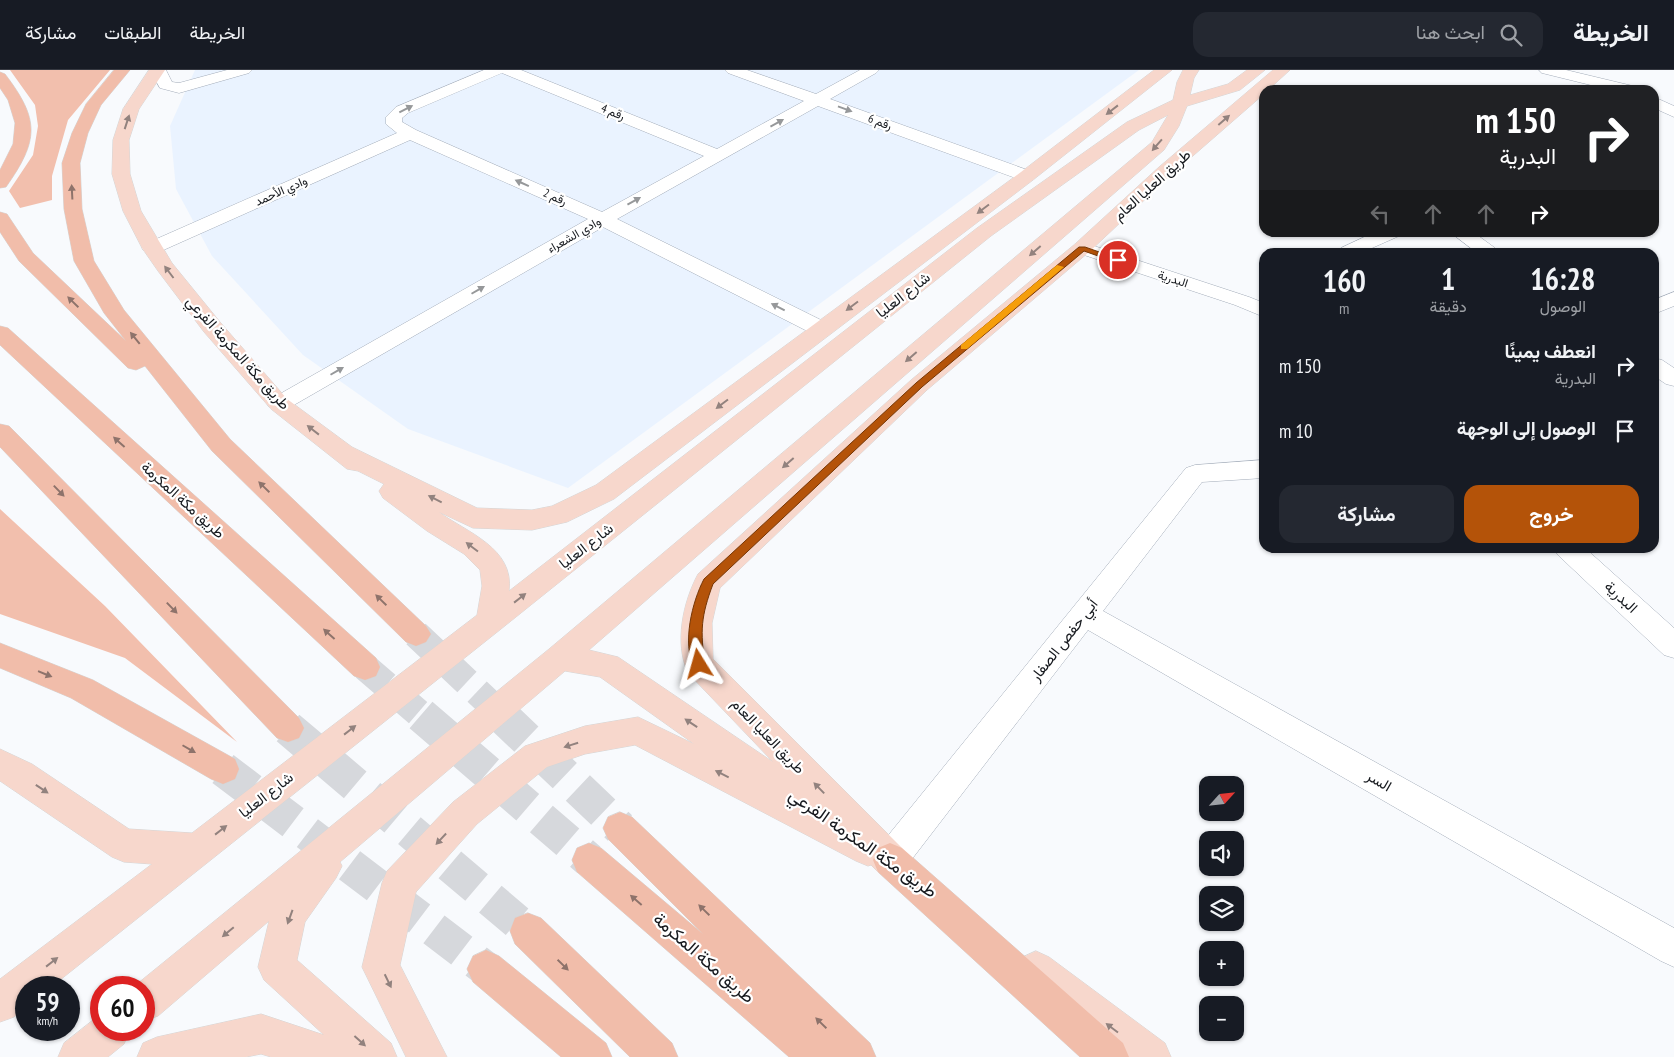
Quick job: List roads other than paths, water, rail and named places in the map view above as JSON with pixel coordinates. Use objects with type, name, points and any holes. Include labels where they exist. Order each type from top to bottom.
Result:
[{"type":"highway","points":[[122,70],[94,104],[80,133],[71,163],[73,209],[84,261],[115,313],[221,446]]},
{"type":"highway","points":[[0,77],[16,99],[24,121],[23,141],[16,158],[0,184]]},
{"type":"highway","points":[[0,218],[26,256],[416,634]]},
{"type":"highway","name":"طريق مكة المكرمة","points":[[0,333],[365,667]]},
{"type":"highway","points":[[0,432],[288,728]]},
{"type":"highway","points":[[0,440],[32,463]]},
{"type":"highway","points":[[0,655],[82,689],[223,769]]},
{"type":"highway","points":[[620,828],[856,1057]]},
{"type":"highway","name":"طريق مكة المكرمة","points":[[589,860],[819,1057]]},
{"type":"highway","points":[[890,860],[1109,1057]]},
{"type":"highway","points":[[528,931],[658,1057]]},
{"type":"highway","points":[[486,969],[592,1057]]},
{"type":"main road","name":"طريق مكة المكرمة الفرعي","points":[[157,70],[131,109],[121,140],[121,174],[132,211],[152,248],[212,327],[279,404],[436,524],[474,547],[492,566],[496,586],[491,621]]},
{"type":"main road","points":[[341,452],[473,518],[532,520],[558,515],[605,492],[1027,176],[1164,70]]},
{"type":"main road","points":[[155,993],[560,658],[1158,146],[1170,128],[1180,103],[1186,76],[1191,70]]},
{"type":"main road","name":"شارع العليا","points":[[0,1003],[491,621],[984,232],[1133,126],[1180,103],[1234,87],[1257,70]]},
{"type":"main road","name":"طريق العليا العام","points":[[1265,85],[1282,70]]},
{"type":"main road","name":"طريق العليا العام","points":[[890,860],[699,664],[695,635],[698,609],[708,582],[919,385],[1082,248],[1165,171],[1259,90]]},
{"type":"main road","name":"طريق مكة المكرمة الفرعي","points":[[560,658],[607,666],[890,860],[1151,1057]]},
{"type":"main road","points":[[427,1057],[381,967],[400,883],[465,813],[536,756],[585,740],[638,731],[890,860]]},
{"type":"main road","points":[[0,764],[20,775],[124,845],[196,850]]},
{"type":"main road","points":[[346,834],[289,914],[277,967],[377,1057]]},
{"type":"main road","points":[[157,1057],[261,1034],[329,1057]]},
{"type":"main road","points":[[78,1057],[97,1041]]},
{"type":"street","points":[[157,70],[166,86],[179,88],[244,70]]},
{"type":"street","name":"رقم 2","points":[[497,70],[402,110],[394,117],[394,124],[410,134],[603,219],[821,329]]},
{"type":"street","name":"رقم 4","points":[[508,70],[718,155]]},
{"type":"street","name":"رقم 6","points":[[733,70],[1027,176]]},
{"type":"street","name":"وادي الشعراء","points":[[279,404],[603,219],[871,70]]},
{"type":"street","points":[[1547,70],[1610,85]]},
{"type":"street","points":[[1659,99],[1674,92]]},
{"type":"street","points":[[1659,104],[1674,112]]},
{"type":"street","name":"وادي الأحمد","points":[[152,248],[410,134]]},
{"type":"street","points":[[1357,248],[1381,237]]},
{"type":"street","points":[[1466,237],[1482,248]]},
{"type":"street","name":"البدرية","points":[[1082,248],[1242,301],[1259,309]]},
{"type":"street","points":[[1242,301],[1259,293]]},
{"type":"street","points":[[1659,306],[1674,298]]},
{"type":"street","points":[[1659,369],[1674,380]]},
{"type":"street","name":"أبي حفص الصفار","points":[[890,860],[1195,474],[1259,469]]},
{"type":"street","name":"البدرية","points":[[1573,553],[1674,646]]},
{"type":"street","name":"السر","points":[[1084,614],[1674,948]]},
{"type":"tunnel","points":[[416,634],[503,716]]},
{"type":"tunnel","points":[[365,667],[422,716]]},
{"type":"tunnel","points":[[421,715],[589,860]]},
{"type":"tunnel","points":[[501,715],[620,828]]},
{"type":"tunnel","points":[[288,728],[528,931]]},
{"type":"tunnel","points":[[223,769],[486,969]]}]
